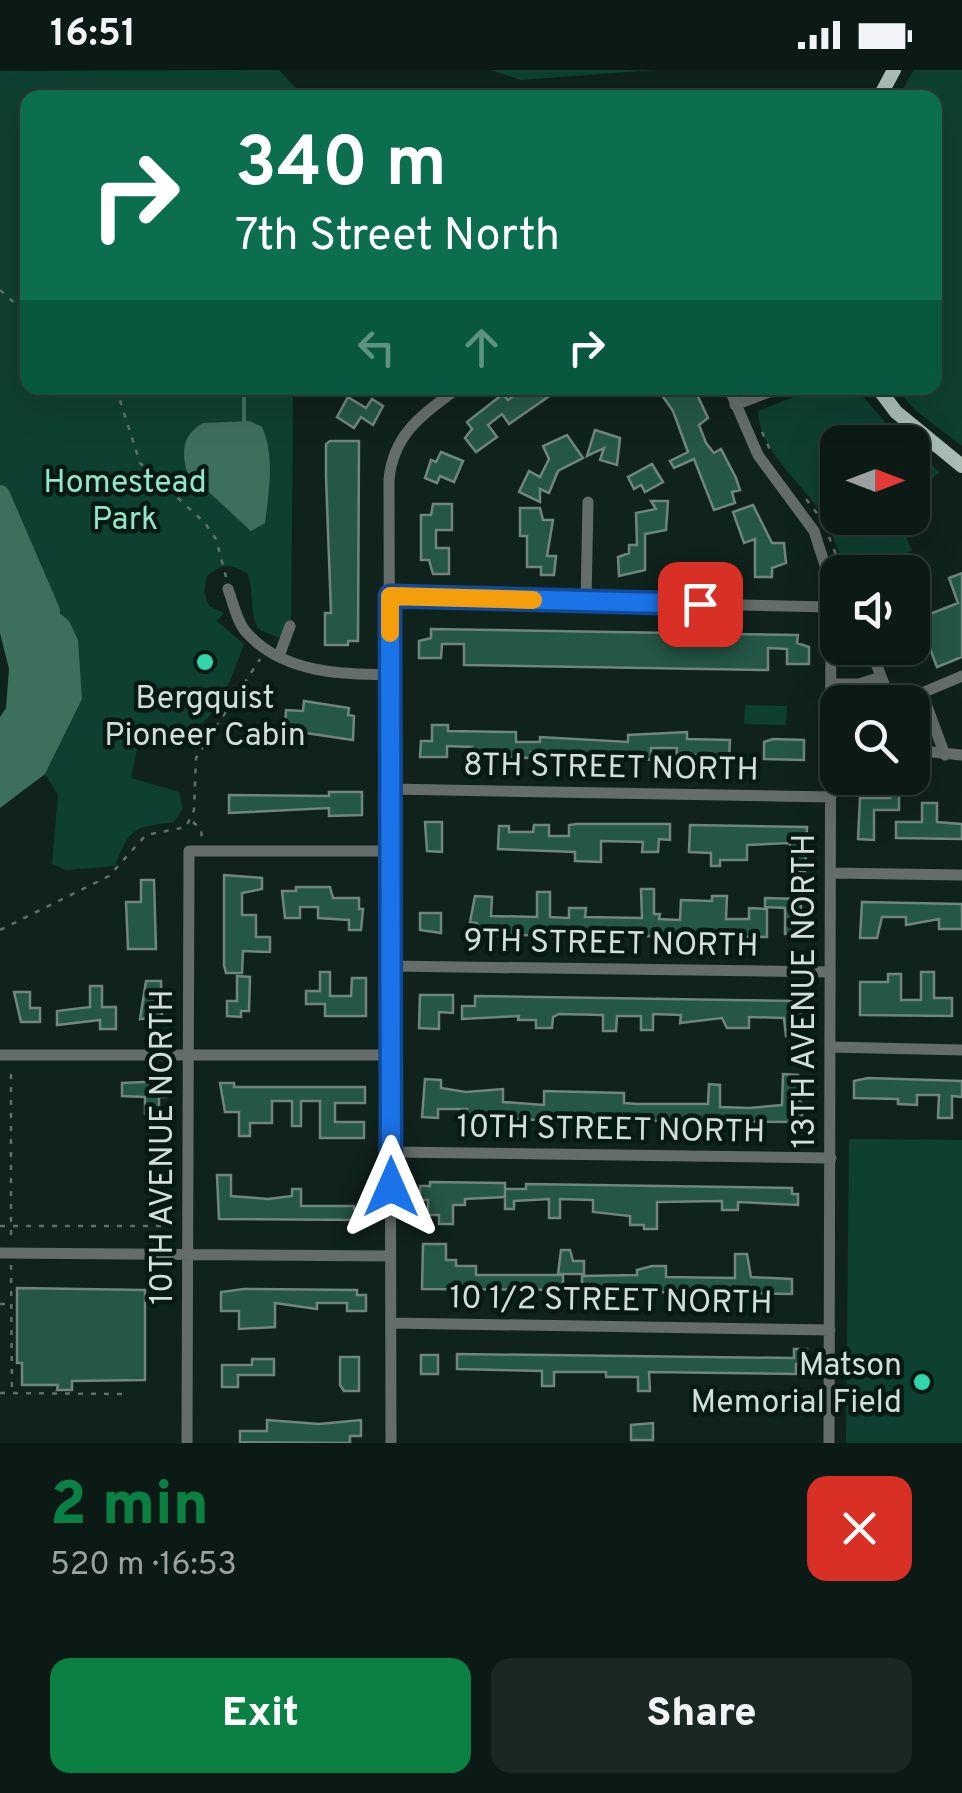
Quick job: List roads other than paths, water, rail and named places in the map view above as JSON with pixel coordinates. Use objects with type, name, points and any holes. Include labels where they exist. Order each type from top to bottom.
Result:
[{"type":"main road","points":[[883,395],[896,412],[962,466]]},
{"type":"street","points":[[391,1443],[388,478],[395,448],[408,426],[449,395]]},
{"type":"street","name":"13TH AVENUE NORTH","points":[[732,395],[758,455],[814,532],[824,555]]},
{"type":"street","points":[[735,404],[769,395]]},
{"type":"street","points":[[586,601],[588,502]]},
{"type":"street","points":[[228,589],[244,631],[279,656],[307,669],[390,674]]},
{"type":"street","points":[[390,596],[820,607]]},
{"type":"street","points":[[279,656],[290,626]]},
{"type":"street","name":"13TH AVENUE NORTH","points":[[830,1443],[831,665]]},
{"type":"street","points":[[876,665],[883,685]]},
{"type":"street","points":[[831,684],[859,684],[880,676]]},
{"type":"street","points":[[945,755],[922,693],[962,676]]},
{"type":"street","points":[[930,753],[962,756]]},
{"type":"street","name":"8TH STREET NORTH","points":[[390,789],[831,797]]},
{"type":"street","name":"10TH AVENUE NORTH","points":[[187,1443],[190,851],[390,851]]},
{"type":"street","points":[[831,873],[962,875]]},
{"type":"street","name":"9TH STREET NORTH","points":[[391,966],[830,972]]},
{"type":"street","points":[[830,1048],[962,1050]]},
{"type":"street","points":[[0,1055],[390,1055]]},
{"type":"street","name":"10TH STREET NORTH","points":[[391,1152],[831,1158]]},
{"type":"street","points":[[5,1253],[390,1256]]},
{"type":"street","name":"10 1/2 STREET NORTH","points":[[391,1323],[830,1330]]},
{"type":"waterway","points":[[244,395],[244,423]]},
{"type":"waterway","points":[[0,495],[50,611]]},
{"type":"place","name":"Bergquist Pioneer Cabin","points":[[205,662]]},
{"type":"place","name":"Matson Memorial Field","points":[[922,1382]]},
{"type":"park label","name":"Homestead Park","points":[[125,500]]}]
